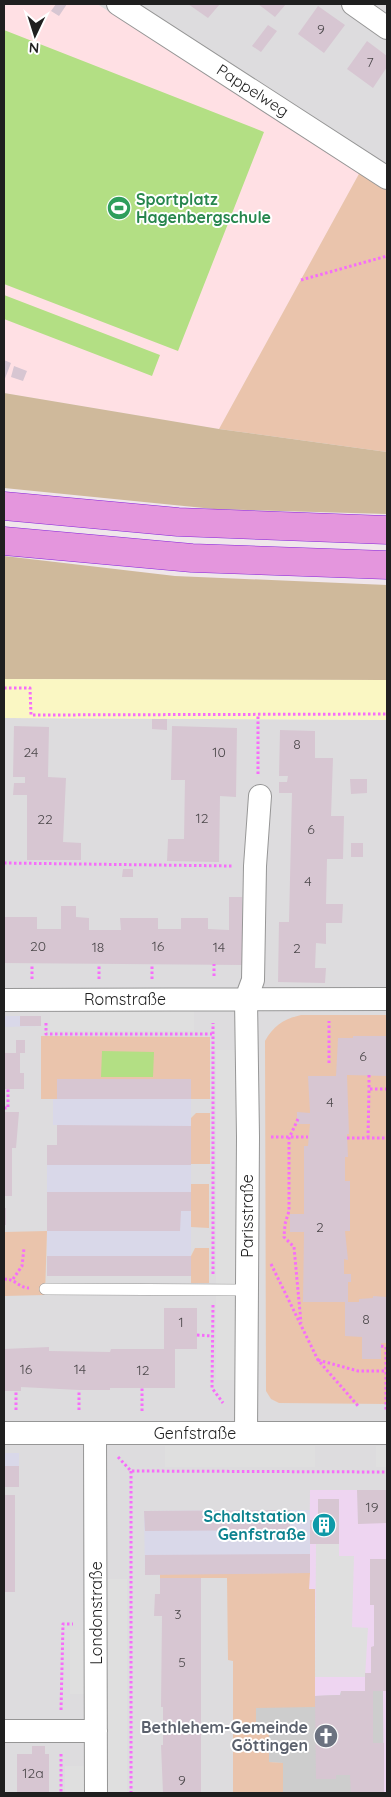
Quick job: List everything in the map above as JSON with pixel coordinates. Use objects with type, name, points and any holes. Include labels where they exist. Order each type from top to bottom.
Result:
[{"type":"highway","points":[[4,506],[178,522],[387,530]]},
{"type":"highway","points":[[4,541],[192,558],[387,566]]},
{"type":"street","name":"Pappelweg","points":[[118,4],[387,178]]},
{"type":"street","points":[[353,4],[387,28]]},
{"type":"street","points":[[246,999],[253,980],[255,866],[260,796]]},
{"type":"street","name":"Parisstraße","points":[[246,999],[248,1137],[246,1433]]},
{"type":"street","name":"Romstraße","points":[[4,1000],[387,999]]},
{"type":"street","name":"Genfstraße","points":[[4,1433],[386,1433]]},
{"type":"street","name":"Londonstraße","points":[[95,1434],[96,1793]]},
{"type":"street","points":[[4,1731],[96,1731]]},
{"type":"lane","points":[[45,1288],[246,1290]]},
{"type":"path","points":[[301,280],[387,256]]},
{"type":"path","points":[[4,688],[30,688],[31,715],[387,714]]},
{"type":"path","points":[[258,714],[260,796]]},
{"type":"path","points":[[4,863],[255,866]]},
{"type":"path","points":[[214,964],[212,1034],[212,1388],[246,1433]]},
{"type":"path","points":[[328,1063],[330,999]]},
{"type":"path","points":[[46,1000],[46,1034],[212,1034]]},
{"type":"path","points":[[368,1138],[369,1075]]},
{"type":"path","points":[[369,1088],[387,1089]]},
{"type":"path","points":[[4,1108],[8,1108],[8,1089]]},
{"type":"path","points":[[298,1119],[289,1138],[289,1211],[284,1237],[294,1247],[301,1326]]},
{"type":"path","points":[[248,1137],[308,1137]]},
{"type":"path","points":[[347,1138],[387,1138]]},
{"type":"path","points":[[13,1279],[22,1266],[24,1248]]},
{"type":"path","points":[[268,1257],[318,1360],[358,1407]]},
{"type":"path","points":[[4,1279],[13,1279],[25,1288],[45,1288]]},
{"type":"path","points":[[197,1335],[212,1336]]},
{"type":"path","points":[[381,1346],[386,1347],[387,1353],[386,1433]]},
{"type":"path","points":[[318,1360],[358,1371],[386,1371]]},
{"type":"path","points":[[95,1434],[131,1471],[131,1793]]},
{"type":"path","points":[[131,1471],[387,1472]]},
{"type":"path","points":[[61,1793],[63,1624],[96,1625]]},
{"type":"shaded area","points":[[4,4],[97,4],[360,172],[219,429],[4,393]]},
{"type":"shaded area","points":[[97,4],[387,4],[387,186],[193,67]]},
{"type":"shaded area","points":[[360,172],[387,186],[387,452],[219,429]]},
{"type":"shaded area","points":[[4,393],[219,429],[387,452],[387,514],[214,509],[4,488]]},
{"type":"shaded area","points":[[4,556],[175,576],[387,585],[387,680],[4,679]]},
{"type":"shaded area","points":[[4,679],[387,680],[387,720],[4,718]]},
{"type":"shaded area","points":[[4,718],[387,720],[387,1793],[4,1793]]},
{"type":"shaded area","points":[[50,1009],[194,1009],[194,1031],[50,1031]]},
{"type":"shaded area","points":[[301,1015],[387,1015],[387,1404],[279,1403],[271,1399],[266,1391],[265,1041],[280,1024],[289,1018]]},
{"type":"shaded area","points":[[4,1016],[41,1016],[41,1026],[4,1027]]},
{"type":"shaded area","points":[[41,1036],[210,1037],[210,1099],[191,1099],[191,1079],[57,1079],[57,1099],[41,1099]]},
{"type":"shaded area","points":[[216,1050],[237,1050],[237,1380],[216,1380]]},
{"type":"shaded area","points":[[57,1079],[191,1079],[191,1276],[47,1276],[47,1145],[57,1145],[57,1125],[53,1125],[53,1099],[57,1099]]},
{"type":"shaded area","points":[[196,1113],[210,1113],[210,1164],[191,1164],[191,1118]]},
{"type":"shaded area","points":[[191,1184],[209,1184],[209,1228],[191,1227]]},
{"type":"shaded area","points":[[47,1231],[45,1295],[4,1296],[4,1232]]},
{"type":"shaded area","points":[[195,1248],[209,1248],[209,1283],[191,1283],[191,1256]]},
{"type":"shaded area","points":[[165,1446],[315,1446],[315,1467],[165,1467]]},
{"type":"shaded area","points":[[376,1446],[387,1446],[387,1467],[376,1467]]},
{"type":"shaded area","points":[[4,1453],[19,1453],[19,1487],[4,1487]]},
{"type":"shaded area","points":[[310,1490],[387,1490],[387,1793],[283,1793],[283,1763],[315,1707],[315,1589],[309,1589]]},
{"type":"shaded area","points":[[310,1510],[310,1573],[145,1575],[144,1511]]},
{"type":"shaded area","points":[[316,1544],[339,1544],[339,1556],[354,1556],[352,1627],[368,1628],[365,1677],[315,1677]]},
{"type":"shaded area","points":[[310,1573],[309,1589],[315,1589],[315,1707],[256,1708],[256,1728],[269,1728],[269,1762],[283,1763],[283,1793],[233,1793],[233,1661],[228,1660],[227,1578],[160,1578],[160,1574]]},
{"type":"shaded area","points":[[105,1579],[127,1579],[127,1793],[106,1793]]},
{"type":"shaded area","points":[[70,1630],[85,1630],[85,1694],[70,1694]]},
{"type":"shaded area","name":"Bethlehem-Gemeinde Göttingen","points":[[341,1691],[383,1691],[384,1793],[283,1793],[283,1763],[269,1762],[269,1728],[256,1728],[256,1707],[315,1707],[315,1696],[340,1695]]},
{"type":"shaded area","points":[[65,1766],[86,1766],[86,1793],[65,1793]]},
{"type":"green space","name":"Sportplatz Hagenbergschule","points":[[4,30],[264,132],[178,351],[4,284]]},
{"type":"green space","points":[[4,295],[160,355],[152,376],[4,319]]},
{"type":"green space","points":[[102,1051],[154,1052],[153,1077],[101,1077]]},
{"type":"building","points":[[56,4],[67,4],[59,16],[51,11]]},
{"type":"building","points":[[188,4],[220,4],[208,18]]},
{"type":"building","points":[[258,4],[286,4],[275,17]]},
{"type":"building","points":[[318,6],[345,25],[324,53],[298,34]]},
{"type":"building","points":[[268,25],[277,31],[261,52],[252,46]]},
{"type":"building","points":[[367,41],[387,56],[387,67],[373,88],[347,69]]},
{"type":"building","points":[[4,360],[11,363],[4,381]]},
{"type":"building","points":[[14,366],[27,371],[23,381],[11,377]]},
{"type":"building","points":[[152,719],[167,719],[167,730],[152,729]]},
{"type":"building","points":[[14,726],[49,727],[48,777],[66,778],[63,842],[81,843],[81,860],[27,860],[27,795],[13,795],[14,783],[25,783],[25,777],[13,777]]},
{"type":"building","points":[[172,726],[237,728],[236,797],[220,796],[219,862],[167,861],[168,839],[184,839],[185,780],[171,780]]},
{"type":"building","points":[[280,730],[315,731],[315,758],[333,758],[331,816],[344,816],[343,859],[327,859],[326,904],[343,904],[342,923],[326,923],[326,944],[316,943],[315,968],[326,968],[325,983],[278,982],[279,922],[289,922],[292,793],[279,793],[279,782],[287,782],[288,776],[279,776]]},
{"type":"building","points":[[350,779],[367,779],[367,793],[351,794]]},
{"type":"building","points":[[351,843],[363,843],[363,857],[351,857]]},
{"type":"building","points":[[123,869],[133,869],[133,877],[122,877]]},
{"type":"building","points":[[229,897],[242,897],[242,965],[4,963],[4,917],[37,917],[37,929],[61,929],[61,906],[76,906],[76,917],[89,918],[89,930],[121,930],[120,918],[158,918],[158,929],[181,929],[181,918],[208,918],[208,929],[229,930]]},
{"type":"building","points":[[20,1016],[41,1016],[41,1026],[20,1026]]},
{"type":"building","points":[[353,1036],[387,1036],[387,1076],[347,1075],[349,1134],[347,1134],[348,1157],[345,1157],[345,1181],[350,1181],[350,1231],[345,1231],[348,1260],[344,1259],[344,1274],[351,1274],[351,1282],[348,1282],[348,1302],[359,1302],[359,1299],[373,1298],[373,1296],[387,1297],[387,1343],[381,1343],[381,1359],[362,1359],[362,1337],[345,1336],[345,1302],[303,1302],[304,1232],[290,1232],[290,1214],[304,1214],[304,1146],[308,1146],[310,1124],[297,1124],[297,1112],[310,1113],[308,1076],[336,1076],[338,1038],[353,1038]]},
{"type":"building","points":[[16,1040],[25,1040],[25,1053],[20,1053],[20,1073],[24,1073],[24,1089],[4,1089],[4,1053],[16,1053]]},
{"type":"building","points":[[57,1079],[191,1079],[191,1099],[57,1099]]},
{"type":"building","points":[[4,1112],[19,1112],[16,1148],[12,1148],[12,1196],[4,1196]]},
{"type":"building","points":[[57,1125],[191,1126],[191,1165],[47,1165],[47,1145],[57,1145]]},
{"type":"building","points":[[47,1192],[191,1192],[191,1211],[181,1211],[180,1231],[47,1231]]},
{"type":"building","points":[[4,1208],[6,1208],[6,1225],[4,1225]]},
{"type":"building","points":[[47,1256],[191,1256],[191,1276],[47,1276]]},
{"type":"building","points":[[164,1308],[197,1308],[197,1349],[175,1349],[175,1388],[79,1390],[21,1387],[21,1391],[4,1391],[4,1349],[49,1347],[49,1351],[110,1352],[111,1349],[164,1349]]},
{"type":"building","points":[[4,1466],[19,1466],[19,1487],[4,1487]]},
{"type":"building","points":[[357,1490],[387,1490],[387,1523],[358,1524]]},
{"type":"building","points":[[4,1495],[15,1495],[15,1592],[4,1592]]},
{"type":"building","name":"Schaltstation Genfstraße","points":[[318,1499],[339,1499],[339,1544],[310,1544],[310,1520],[318,1520]]},
{"type":"building","points":[[290,1510],[290,1530],[145,1531],[144,1511]]},
{"type":"building","points":[[310,1554],[310,1573],[145,1575],[145,1555]]},
{"type":"building","points":[[370,1559],[387,1559],[387,1691],[373,1691],[373,1743],[384,1743],[384,1793],[351,1793],[350,1775],[336,1775],[336,1779],[316,1779],[315,1696],[341,1695],[341,1691],[365,1691],[365,1673],[371,1673],[371,1647],[374,1646],[374,1605],[370,1605]]},
{"type":"building","points":[[160,1578],[201,1578],[201,1793],[163,1793],[161,1745],[163,1745],[163,1707],[161,1707],[162,1616],[154,1616],[155,1594],[160,1594]]},
{"type":"building","points":[[32,1746],[45,1746],[45,1754],[49,1754],[49,1793],[17,1793],[17,1754],[32,1754]]},
{"type":"place","name":"Sportplatz Hagenbergschule","points":[[119,208]]},
{"type":"place","name":"Schaltstation Genfstraße","points":[[324,1525]]},
{"type":"place","name":"Bethlehem-Gemeinde Göttingen","points":[[326,1736]]}]
